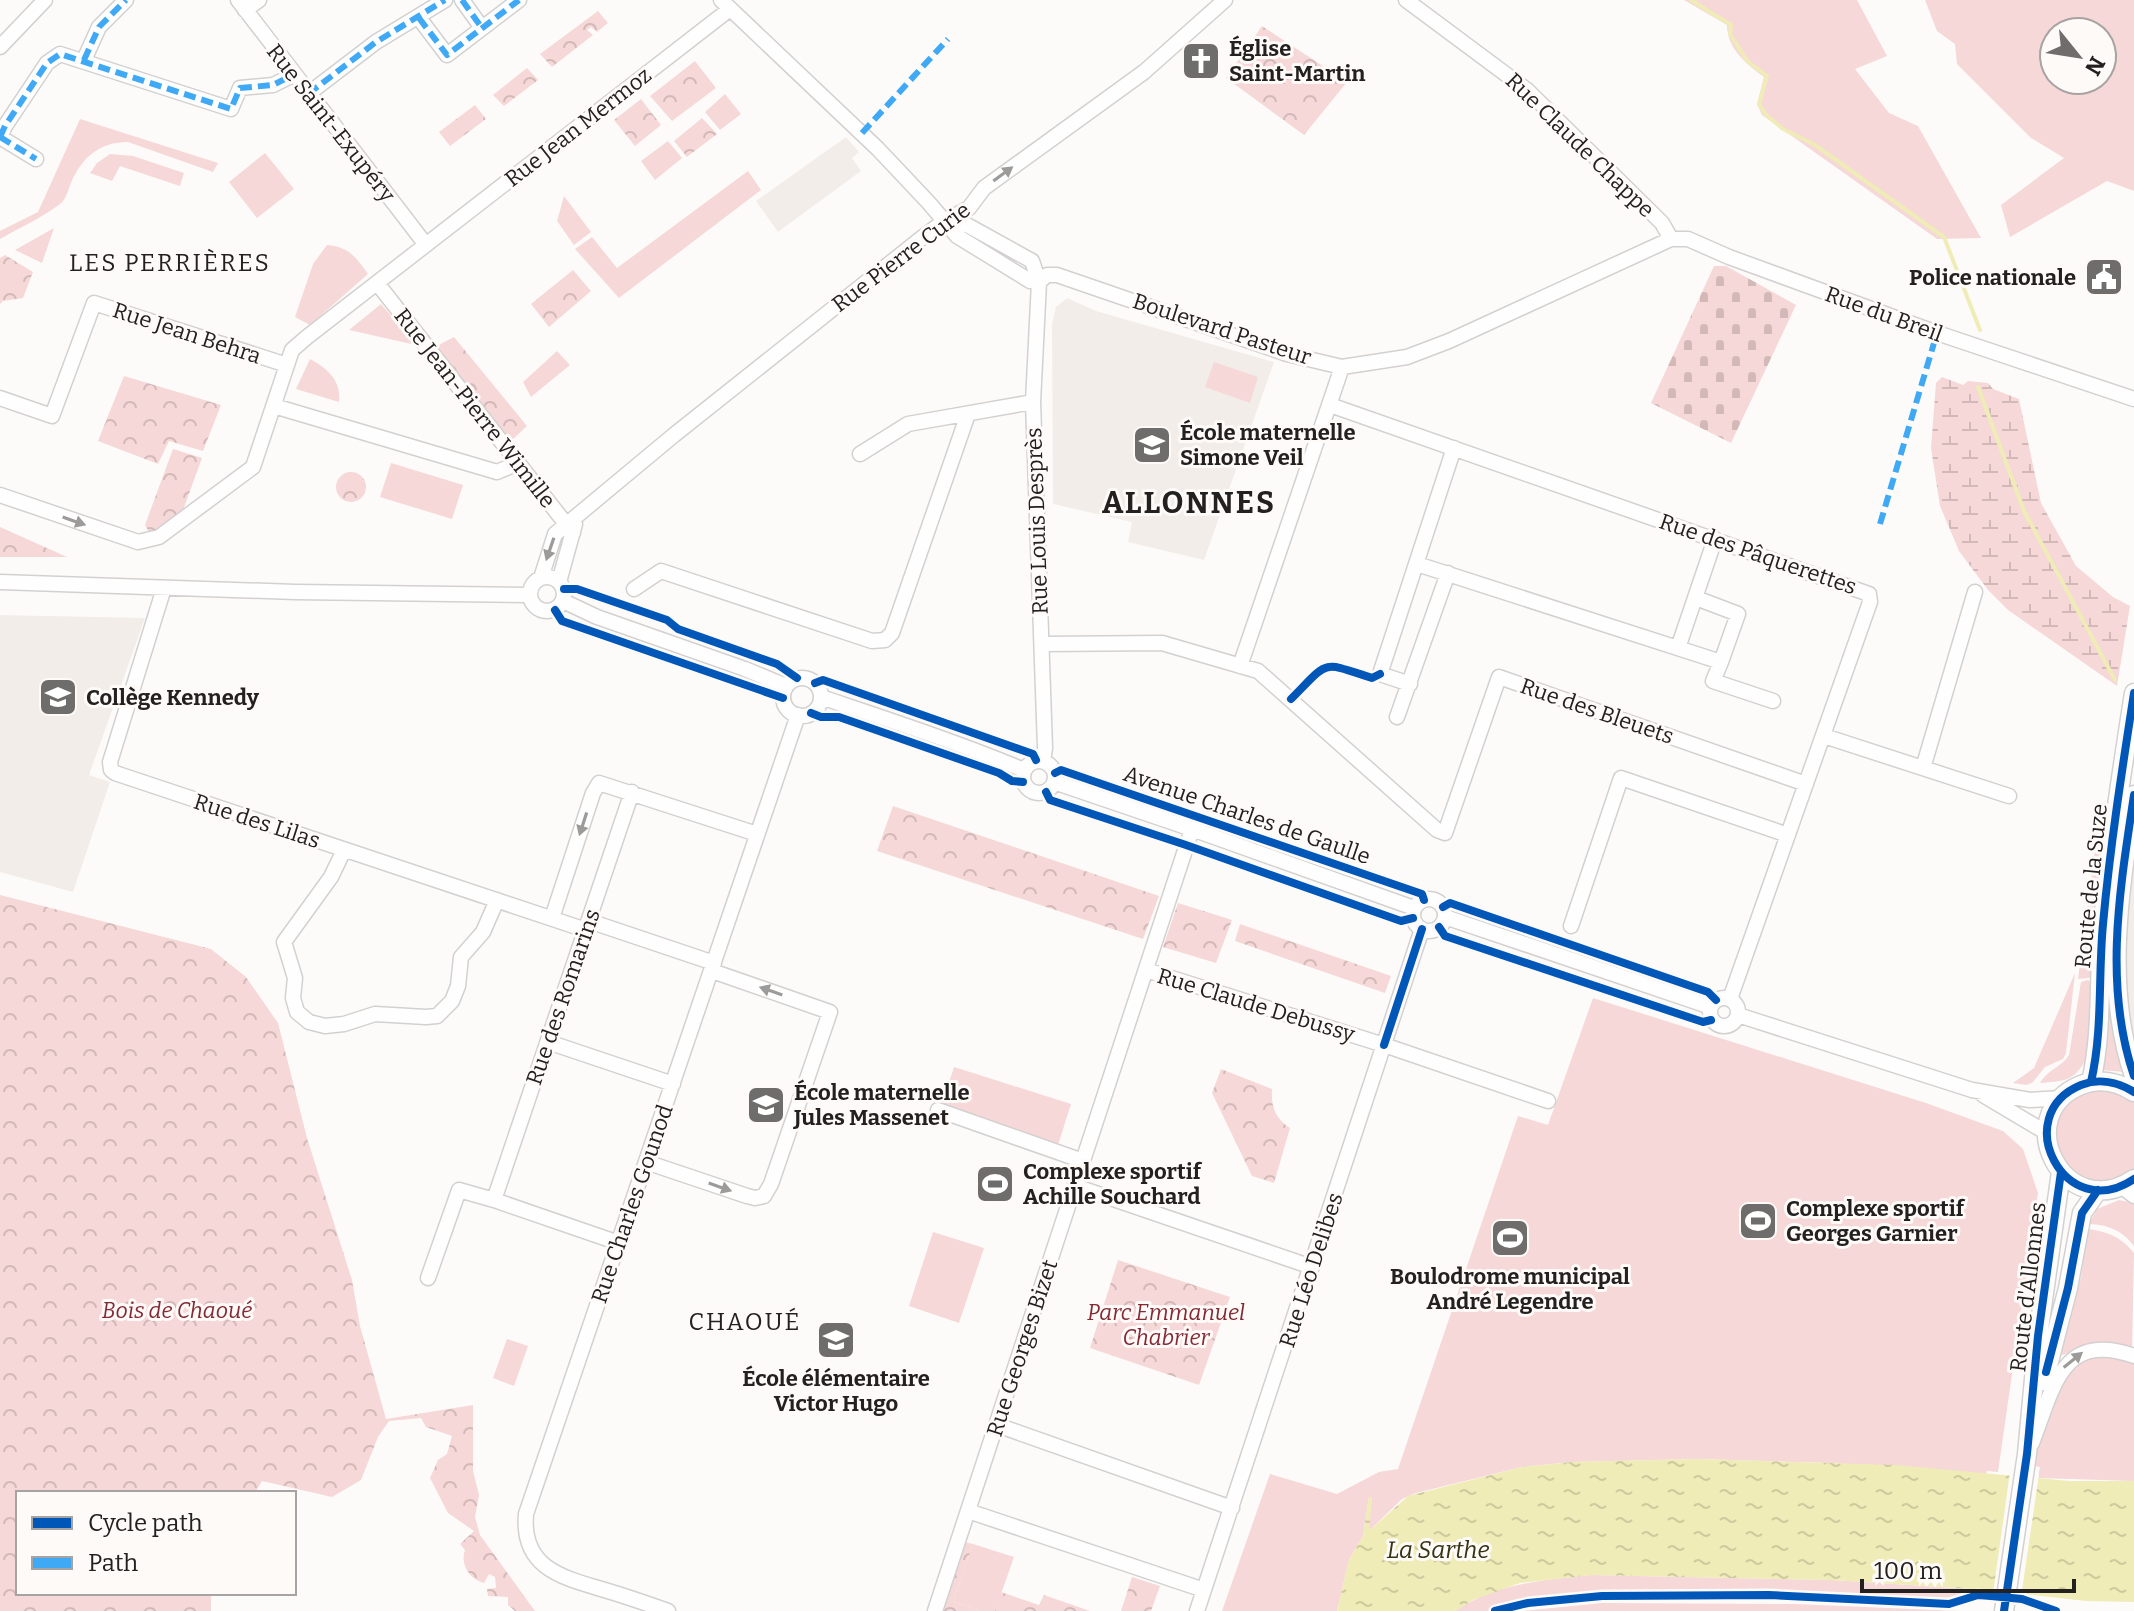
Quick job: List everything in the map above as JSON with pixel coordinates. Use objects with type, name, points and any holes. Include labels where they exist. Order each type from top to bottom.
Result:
[{"type":"main road","name":"Route de la Suze","points":[[2091,1082],[2099,1045],[2100,964],[2112,832],[2134,693]]},
{"type":"main road","name":"Route de la Suze","points":[[2134,795],[2119,901],[2116,964],[2124,1035],[2134,1076]]},
{"type":"main road","points":[[2130,1187],[2098,1190],[2077,1185],[2061,1172],[2051,1156],[2047,1133],[2051,1114],[2073,1089],[2091,1082],[2112,1082],[2134,1092]]},
{"type":"main road","name":"Route d'Allonnes","points":[[2004,1611],[2061,1172]]},
{"type":"main road","name":"Route d'Allonnes","points":[[2026,1460],[2068,1288],[2082,1213],[2098,1190]]},
{"type":"street","points":[[0,47],[45,0]]},
{"type":"street","points":[[84,60],[99,27],[126,0]]},
{"type":"street","points":[[242,5],[259,0]]},
{"type":"street","points":[[308,94],[376,42],[445,0]]},
{"type":"street","points":[[462,0],[482,28]]},
{"type":"street","points":[[419,18],[447,55],[519,0]]},
{"type":"street","name":"Rue Pierre Curie","points":[[541,578],[555,534],[572,525],[674,435],[943,222],[969,208],[984,188],[1144,72],[1225,0]]},
{"type":"street","name":"Rue Claude Chappe","points":[[1406,0],[1527,90],[1662,223],[1671,239]]},
{"type":"street","points":[[726,4],[878,149],[943,222],[967,225],[1032,261],[1039,282]]},
{"type":"street","name":"Rue Jean Mermoz","points":[[426,245],[726,4]]},
{"type":"street","name":"Rue Saint-Exupéry","points":[[242,5],[426,245]]},
{"type":"street","points":[[36,159],[0,137],[54,56],[60,54],[231,109],[240,88],[273,85],[293,75]]},
{"type":"street","name":"Boulevard Pasteur","points":[[1039,282],[1047,275],[1057,275],[1287,354],[1342,367],[1407,357],[1449,341],[1671,239]]},
{"type":"street","name":"Rue du Breil","points":[[1671,239],[1688,239],[1937,333],[2134,399]]},
{"type":"street","name":"Rue Jean Behra","points":[[0,398],[52,416],[94,303],[287,365],[292,350],[426,245]]},
{"type":"street","name":"Rue Louis Desprès","points":[[1039,282],[1033,402],[1043,761]]},
{"type":"street","name":"Rue Jean-Pierre Wimille","points":[[377,283],[518,463],[572,525]]},
{"type":"street","points":[[0,495],[138,542],[159,537],[253,467],[287,365]]},
{"type":"street","points":[[1042,644],[1162,643],[1240,666],[1342,367]]},
{"type":"street","name":"Rue du Breil","points":[[2099,387],[2134,388]]},
{"type":"street","name":"Rue du Breil","points":[[2099,387],[2134,410]]},
{"type":"street","points":[[860,454],[908,424],[1033,402]]},
{"type":"street","name":"Rue des Pâquerettes","points":[[1330,405],[1869,594],[1870,602],[1730,999]]},
{"type":"street","points":[[274,406],[497,472],[518,463]]},
{"type":"street","points":[[634,589],[661,571],[872,641],[885,640],[892,633],[968,414]]},
{"type":"street","points":[[1410,684],[1380,674],[1454,448]]},
{"type":"street","points":[[559,582],[572,525]]},
{"type":"street","points":[[1678,648],[1715,539]]},
{"type":"street","points":[[1417,564],[1721,662]]},
{"type":"street","points":[[1397,717],[1448,573]]},
{"type":"street","points":[[550,577],[559,582],[564,589],[563,601],[555,610],[545,612],[532,605],[529,595],[533,583],[550,577]]},
{"type":"street","points":[[0,582],[529,595]]},
{"type":"street","name":"Rue des Lilas","points":[[164,588],[110,762],[111,770],[121,776],[344,850],[713,967],[830,1012],[771,1184],[764,1196],[747,1196],[646,1162]]},
{"type":"street","points":[[1923,768],[1975,592]]},
{"type":"street","points":[[1696,598],[1738,614],[1713,681],[1773,701]]},
{"type":"street","points":[[563,601],[597,617],[786,686]]},
{"type":"street","name":"Rue des Bleuets","points":[[1240,666],[1258,671],[1437,830],[1445,833],[1499,677],[1806,784]]},
{"type":"street","points":[[797,678],[810,680],[819,689],[821,697],[815,710],[798,715],[787,709],[783,693],[786,686],[797,678]]},
{"type":"street","points":[[821,697],[961,744],[1024,770]]},
{"type":"street","name":"Rue Charles Gounod","points":[[668,1611],[556,1574],[535,1557],[527,1532],[529,1503],[798,715]]},
{"type":"street","points":[[1824,736],[2009,796]]},
{"type":"street","points":[[1043,761],[1054,769],[1054,782],[1046,792],[1033,792],[1023,782],[1024,770],[1030,763],[1043,761]]},
{"type":"street","points":[[1571,926],[1621,778],[1788,835]]},
{"type":"street","points":[[1054,782],[1414,908]]},
{"type":"street","points":[[552,918],[597,786],[604,783],[757,834]]},
{"type":"street","name":"Rue des Romarins","points":[[494,1200],[632,792]]},
{"type":"street","name":"Rue Georges Bizet","points":[[935,1611],[1192,829]]},
{"type":"street","points":[[344,850],[331,877],[284,942],[295,978],[293,998],[297,1012],[309,1022],[334,1025],[375,1014],[437,1016],[452,1001],[458,986],[461,957],[483,932],[497,900]]},
{"type":"street","points":[[1424,900],[1435,900],[1443,907],[1445,917],[1435,930],[1422,929],[1415,923],[1414,908],[1424,900]]},
{"type":"street","points":[[1445,917],[1711,1007]]},
{"type":"street","name":"Rue Léo Delibes","points":[[1197,1611],[1422,929]]},
{"type":"street","name":"Rue Claude Debussy","points":[[1146,970],[1384,1045],[1548,1101]]},
{"type":"street","points":[[1719,999],[1730,999],[1737,1006],[1738,1015],[1732,1025],[1719,1026],[1711,1020],[1711,1007],[1719,999]]},
{"type":"street","points":[[1738,1015],[1972,1090],[2030,1100],[2062,1098]]},
{"type":"street","points":[[548,1042],[673,1084]]},
{"type":"street","points":[[1972,1090],[2047,1133]]},
{"type":"street","points":[[938,1110],[1083,1161]]},
{"type":"street","points":[[1075,1186],[1312,1267]]},
{"type":"street","points":[[428,1278],[459,1190],[619,1243]]},
{"type":"street","points":[[2026,1460],[2060,1371],[2069,1360],[2080,1353],[2097,1349],[2134,1356]]},
{"type":"street","points":[[997,1425],[1232,1508]]},
{"type":"street","points":[[968,1511],[1204,1590]]},
{"type":"shaded area","points":[[846,137],[859,152],[852,158],[861,171],[778,232],[756,201]]},
{"type":"shaded area","points":[[1067,298],[1096,311],[1274,362],[1204,560],[1128,542],[1132,522],[1053,504],[1052,324],[1056,307]]},
{"type":"shaded area","name":"Collège Kennedy","points":[[0,615],[145,618],[89,775],[110,782],[73,892],[0,872]]},
{"type":"shaded area","points":[[2134,797],[2134,1047],[2117,934]]},
{"type":"green space","points":[[1684,0],[1857,0],[1887,56],[1855,69],[1889,113],[1918,126],[1981,238],[1937,239],[1762,115],[1757,104],[1764,77],[1734,48],[1727,25]]},
{"type":"green space","points":[[1925,0],[2134,0],[2134,191],[2107,181],[2010,237],[2001,205],[2064,158],[2031,138],[1957,64],[1955,44],[1937,31]]},
{"type":"green space","points":[[598,11],[608,23],[597,32],[591,27],[587,30],[593,35],[552,67],[540,54]]},
{"type":"green space","points":[[1262,26],[1347,82],[1304,135],[1226,78]]},
{"type":"green space","points":[[695,61],[716,88],[672,121],[650,96]]},
{"type":"green space","points":[[527,68],[538,80],[504,106],[493,95]]},
{"type":"green space","points":[[725,94],[741,114],[720,130],[705,112]]},
{"type":"green space","points":[[641,99],[661,125],[635,146],[614,120]]},
{"type":"green space","points":[[475,105],[486,119],[450,146],[439,132]]},
{"type":"green space","points":[[702,118],[717,134],[687,157],[674,141]]},
{"type":"green space","points":[[80,119],[218,163],[213,172],[128,142],[109,145],[86,159],[62,202],[0,239],[0,231],[38,212]]},
{"type":"green space","points":[[668,141],[682,158],[655,180],[641,161]]},
{"type":"green space","points":[[265,153],[294,189],[257,218],[229,182]]},
{"type":"green space","points":[[110,154],[133,156],[184,173],[180,186],[120,166],[112,181],[90,173],[97,163]]},
{"type":"green space","points":[[748,171],[761,190],[619,298],[575,249],[592,237],[617,268]]},
{"type":"green space","points":[[564,196],[591,232],[574,245],[557,221]]},
{"type":"green space","points":[[54,228],[42,263],[15,250]]},
{"type":"green space","points":[[327,245],[351,254],[368,274],[310,325],[295,317],[313,264]]},
{"type":"green space","points":[[5,255],[33,272],[23,298],[0,304],[0,258]]},
{"type":"green space","points":[[1714,266],[1726,266],[1796,305],[1731,443],[1651,403]]},
{"type":"green space","points":[[573,270],[591,291],[549,327],[531,304]]},
{"type":"green space","points":[[381,304],[416,345],[349,330]]},
{"type":"green space","points":[[454,337],[527,426],[511,441],[433,348]]},
{"type":"green space","points":[[557,351],[570,365],[531,397],[523,382]]},
{"type":"green space","points":[[310,359],[332,376],[338,388],[339,402],[296,389]]},
{"type":"green space","points":[[1214,362],[1258,377],[1250,403],[1205,387]]},
{"type":"green space","points":[[124,376],[221,405],[203,451],[169,441],[158,464],[98,441]]},
{"type":"green space","points":[[1942,377],[1963,385],[1968,381],[1988,383],[1993,389],[2019,399],[2041,503],[2076,566],[2113,597],[2130,606],[2117,686],[2008,610],[1988,590],[1959,551],[1940,506],[1931,448],[1936,383]]},
{"type":"green space","points":[[173,449],[202,458],[182,513],[150,534],[145,525]]},
{"type":"green space","points":[[391,463],[463,485],[452,519],[380,497]]},
{"type":"green space","points":[[351,472],[362,476],[366,487],[362,498],[351,502],[340,498],[336,487],[340,476]]},
{"type":"green space","points":[[0,527],[67,557],[0,557]]},
{"type":"green space","points":[[893,806],[1159,896],[1143,939],[877,851]]},
{"type":"green space","points":[[2095,850],[2110,851],[2099,977],[2078,979]]},
{"type":"green space","name":"Bois de Chaoué","points":[[0,895],[211,949],[246,977],[278,1023],[307,1138],[352,1280],[360,1326],[386,1419],[473,1405],[473,1471],[479,1495],[475,1517],[480,1535],[535,1611],[515,1611],[508,1605],[508,1597],[488,1596],[487,1589],[496,1588],[495,1577],[489,1574],[484,1583],[467,1570],[465,1550],[460,1544],[474,1531],[448,1513],[430,1478],[438,1460],[447,1454],[452,1436],[426,1427],[421,1418],[389,1421],[378,1437],[361,1480],[332,1497],[262,1481],[256,1491],[16,1491],[16,1595],[211,1595],[211,1611],[0,1611]]},
{"type":"green space","points":[[1178,903],[1232,920],[1216,963],[1163,947]]},
{"type":"green space","points":[[1240,924],[1391,976],[1385,993],[1235,941]]},
{"type":"green space","points":[[2075,973],[2063,1059],[2045,1067],[2032,1083],[2013,1083],[2034,1068]]},
{"type":"green space","points":[[2081,982],[2091,982],[2092,1034],[2085,1060],[2071,1077],[2040,1083],[2069,1055]]},
{"type":"green space","points":[[2108,983],[2124,1072],[2101,1070]]},
{"type":"green space","name":"Complexe sportif Georges Garnier","points":[[1593,998],[1926,1103],[2003,1131],[2023,1149],[2038,1193],[1998,1472],[1987,1471],[1986,1474],[1830,1463],[1697,1459],[1572,1462],[1522,1467],[1416,1493],[1402,1499],[1368,1532],[1372,1498],[1369,1497],[1363,1536],[1349,1560],[1337,1611],[1222,1611],[1270,1474],[1337,1494],[1379,1472],[1398,1469],[1518,1116],[1548,1125]]},
{"type":"green space","points":[[954,1067],[1071,1104],[1058,1145],[941,1108]]},
{"type":"green space","points":[[1221,1069],[1272,1089],[1275,1112],[1290,1128],[1274,1183],[1252,1176],[1212,1093]]},
{"type":"green space","points":[[2091,1089],[2122,1092],[2134,1100],[2134,1171],[2114,1182],[2083,1179],[2065,1165],[2056,1143],[2057,1120],[2070,1101]]},
{"type":"green space","points":[[2119,1200],[2134,1203],[2134,1246],[2114,1229],[2089,1224],[2097,1209]]},
{"type":"green space","points":[[2088,1229],[2114,1236],[2134,1253],[2132,1353],[2098,1348],[2063,1355],[2059,1352],[2081,1278]]},
{"type":"green space","points":[[933,1232],[984,1248],[959,1323],[909,1306]]},
{"type":"green space","name":"Parc Emmanuel Chabrier","points":[[1118,1260],[1230,1297],[1199,1385],[1090,1348]]},
{"type":"green space","points":[[507,1339],[528,1346],[514,1386],[493,1378]]},
{"type":"green space","points":[[2080,1353],[2134,1356],[2134,1481],[2038,1478],[2040,1467],[2026,1465],[2060,1371]]},
{"type":"green space","points":[[964,1542],[973,1544],[953,1601],[980,1611],[941,1611]]},
{"type":"green space","points":[[973,1544],[1014,1557],[995,1611],[980,1611],[953,1601]]},
{"type":"green space","points":[[1592,1575],[1832,1580],[1989,1590],[1989,1594],[1942,1600],[1768,1591],[1612,1594],[1526,1601],[1488,1611],[1455,1611],[1487,1594],[1504,1589],[1538,1581]]},
{"type":"green space","points":[[1132,1577],[1160,1586],[1151,1611],[1121,1611]]},
{"type":"green space","points":[[1001,1592],[1039,1605],[1044,1595],[1090,1611],[995,1611]]},
{"type":"green space","points":[[1603,1603],[1794,1604],[1961,1611],[1521,1611]]},
{"type":"water","name":"La Sarthe","points":[[1697,1459],[1896,1465],[2069,1481],[2134,1481],[2134,1602],[2086,1601],[1989,1590],[1832,1580],[1592,1575],[1520,1583],[1473,1600],[1455,1611],[1337,1611],[1349,1560],[1363,1536],[1369,1497],[1372,1497],[1369,1531],[1408,1496],[1522,1467],[1572,1462]]},
{"type":"pier","points":[[2010,1472],[2039,1474],[2021,1597],[1993,1594]]},
{"type":"waterway","points":[[1691,0],[1731,25],[1730,34],[1747,61],[1767,76],[1759,104],[1765,114],[1783,129],[1815,145],[1944,237],[1980,330]]},
{"type":"waterway","points":[[1978,387],[2024,511],[2115,680]]},
{"type":"marked path","points":[[84,60],[99,27],[126,0]]},
{"type":"marked path","points":[[308,94],[376,42],[445,0]]},
{"type":"marked path","points":[[462,0],[482,28]]},
{"type":"marked path","points":[[419,18],[447,55],[519,0]]},
{"type":"marked path","points":[[862,133],[948,39]]},
{"type":"marked path","points":[[0,137],[47,63],[60,54],[231,109],[240,88],[273,85],[293,75]]},
{"type":"marked path","points":[[0,137],[36,159]]},
{"type":"marked path","points":[[1880,524],[1937,333]]},
{"type":"cycle path","points":[[564,589],[577,589],[667,620],[678,629],[777,664],[797,678]]},
{"type":"cycle path","points":[[555,610],[562,621],[783,698]]},
{"type":"cycle path","points":[[1291,699],[1327,668],[1334,667],[1372,678],[1380,674]]},
{"type":"cycle path","points":[[815,683],[823,680],[1033,754],[1036,760]]},
{"type":"cycle path","points":[[2091,1082],[2097,1043],[2106,895],[2134,693]]},
{"type":"cycle path","points":[[811,713],[821,717],[839,717],[999,773],[1012,781],[1023,782]]},
{"type":"cycle path","name":"Avenue Charles de Gaulle","points":[[1055,773],[1061,770],[1422,894],[1424,900]]},
{"type":"cycle path","points":[[1046,792],[1050,800],[1401,921],[1413,918]]},
{"type":"cycle path","points":[[2134,795],[2117,936],[2119,1007],[2134,1076]]},
{"type":"cycle path","points":[[1443,907],[1450,903],[1708,992],[1716,1000]]},
{"type":"cycle path","points":[[1439,927],[1445,936],[1703,1022],[1711,1020]]},
{"type":"cycle path","points":[[1384,1045],[1422,929]]},
{"type":"cycle path","points":[[2134,1092],[2108,1082],[2081,1085],[2059,1100],[2049,1119],[2047,1140],[2054,1161],[2068,1178],[2086,1188],[2109,1190],[2134,1179]]},
{"type":"cycle path","points":[[2004,1611],[2027,1454],[2038,1336],[2061,1172]]},
{"type":"cycle path","points":[[2046,1372],[2068,1288],[2082,1213],[2098,1190]]},
{"type":"cycle path","points":[[1495,1611],[1528,1603],[1602,1596],[1769,1595],[1949,1604],[1978,1595],[2022,1599],[2056,1611]]},
{"type":"place","name":"Église Saint-Martin","points":[[1201,61]]},
{"type":"place","name":"Police nationale","points":[[2104,277]]},
{"type":"place","name":"École maternelle Simone Veil","points":[[1152,445]]},
{"type":"place","name":"Collège Kennedy","points":[[58,697]]},
{"type":"place","name":"École maternelle Jules Massenet","points":[[766,1105]]},
{"type":"place","name":"Complexe sportif Achille Souchard","points":[[995,1184]]},
{"type":"place","name":"Complexe sportif Georges Garnier","points":[[1758,1221]]},
{"type":"place","name":"Boulodrome municipal André Legendre","points":[[1510,1238]]},
{"type":"place","name":"École élémentaire Victor Hugo","points":[[836,1340]]},
{"type":"district","name":"LES PERRIÈRES","points":[[170,263]]},
{"type":"district","name":"ALLONNES","points":[[1189,503]]},
{"type":"district","name":"CHAOUÉ","points":[[745,1322]]}]
